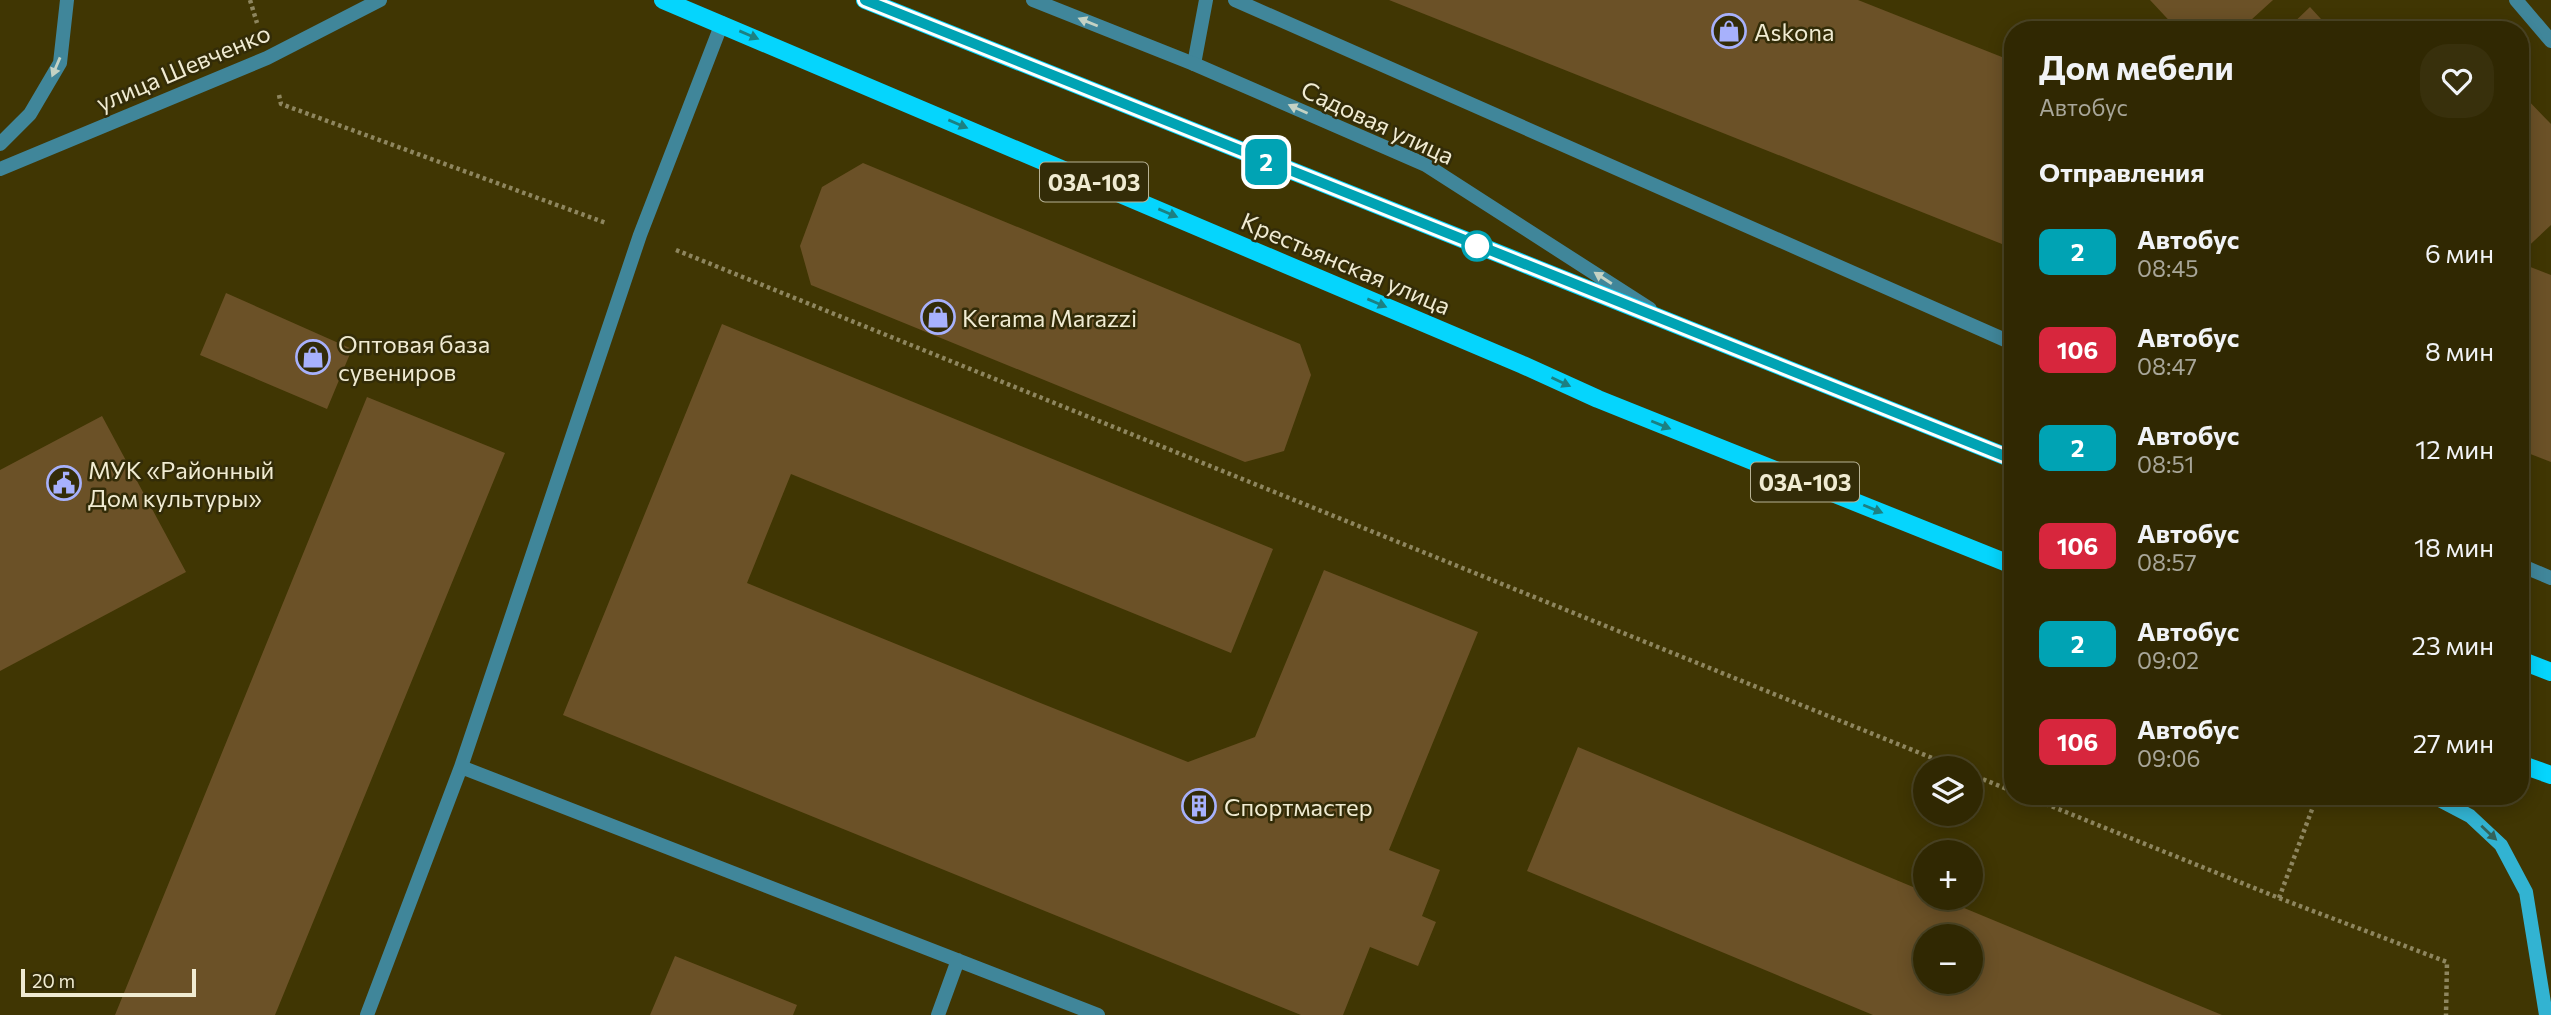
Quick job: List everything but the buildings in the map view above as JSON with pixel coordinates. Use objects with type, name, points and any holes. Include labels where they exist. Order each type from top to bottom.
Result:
[{"type":"main road","name":"Крестьянская улица","points":[[663,0],[1598,399],[2004,562]]},
{"type":"main road","points":[[865,0],[2004,456]]},
{"type":"main road","points":[[2529,663],[2551,672]]},
{"type":"main road","points":[[2529,767],[2551,775]]},
{"type":"main road","points":[[2449,805],[2470,816],[2501,845],[2526,892],[2548,1011]]},
{"type":"street","points":[[0,144],[30,114],[60,63],[67,0]]},
{"type":"street","name":"улица Шевченко","points":[[0,169],[267,58],[380,0]]},
{"type":"street","name":"Садовая улица","points":[[1033,0],[1194,64],[1426,165],[1681,328]]},
{"type":"street","points":[[1194,64],[1206,0]]},
{"type":"street","points":[[1235,0],[2004,339]]},
{"type":"street","points":[[2516,0],[2551,41]]},
{"type":"street","points":[[367,1015],[461,767],[640,235],[722,23]]},
{"type":"street","points":[[2529,569],[2551,578]]},
{"type":"street","points":[[461,767],[1098,1015]]},
{"type":"street","points":[[938,1015],[958,960]]},
{"type":"path","points":[[250,0],[281,104],[640,235],[1927,756]]},
{"type":"path","points":[[1983,779],[2004,788]]},
{"type":"path","points":[[2048,805],[2447,962],[2446,1015]]},
{"type":"path","points":[[2279,898],[2315,805]]},
{"type":"bus line","name":"2","points":[[865,0],[2004,456]]},
{"type":"place","name":"Askona","points":[[1729,31]]},
{"type":"place","name":"Kerama Marazzi","points":[[938,317]]},
{"type":"place","name":"Оптовая база сувениров","points":[[313,357]]},
{"type":"place","name":"МУК «Районный Дом культуры»","points":[[64,483]]},
{"type":"place","name":"Спортмастер","points":[[1199,806]]}]
